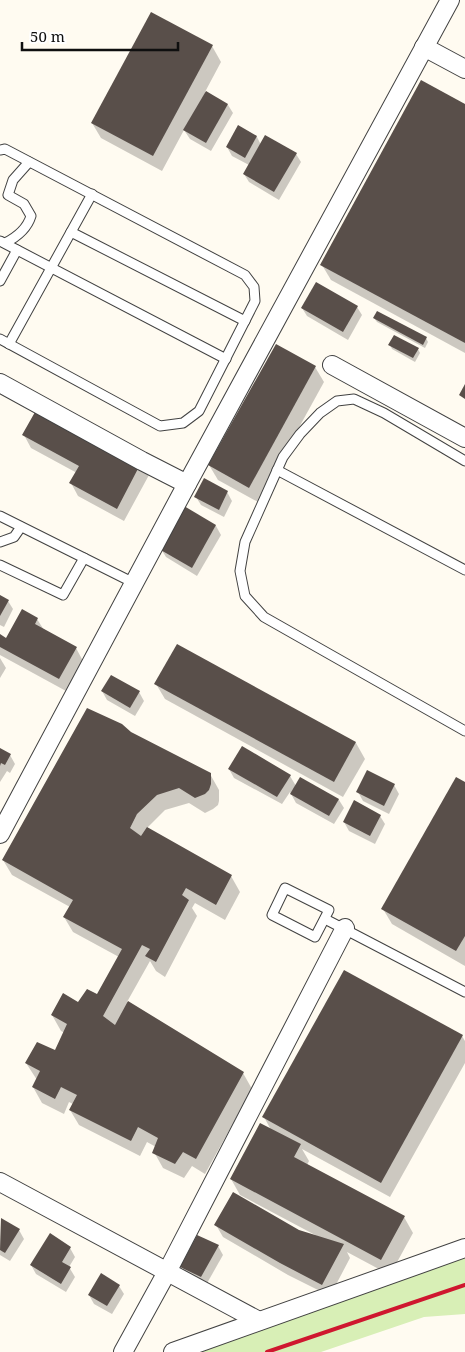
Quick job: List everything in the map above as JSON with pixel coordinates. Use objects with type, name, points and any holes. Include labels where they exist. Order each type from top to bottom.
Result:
[{"type":"street","points":[[0,834],[134,582],[450,0]]},
{"type":"street","points":[[424,47],[465,69]]},
{"type":"street","points":[[332,365],[465,438]]},
{"type":"street","points":[[0,383],[142,462],[187,484]]},
{"type":"street","points":[[123,1352],[167,1272],[345,928]]},
{"type":"street","points":[[0,1182],[259,1321]]},
{"type":"street","points":[[173,1352],[465,1248]]},
{"type":"lane","points":[[0,150],[5,149],[245,275],[254,287],[255,301],[199,411],[183,423],[160,426],[0,339]]},
{"type":"lane","points":[[2,242],[14,238],[25,229],[31,216],[24,204],[8,195],[13,180],[28,162]]},
{"type":"lane","points":[[9,344],[92,194]]},
{"type":"lane","points":[[70,232],[245,321]]},
{"type":"lane","points":[[2,242],[226,359]]},
{"type":"lane","points":[[0,281],[17,250]]},
{"type":"lane","points":[[465,461],[384,412],[354,399],[337,401],[320,413],[300,434],[283,457],[245,542],[240,571],[245,596],[264,617],[465,731]]},
{"type":"lane","points":[[277,470],[465,570]]},
{"type":"lane","points":[[0,516],[134,582]]},
{"type":"lane","points":[[0,542],[14,537],[21,527]]},
{"type":"lane","points":[[0,565],[63,596],[84,558]]},
{"type":"lane","points":[[285,888],[329,910],[324,919],[315,937],[272,915],[285,888]]},
{"type":"lane","points":[[324,919],[345,928],[465,992]]},
{"type":"green space","points":[[465,1255],[465,1314],[424,1317],[321,1352],[193,1352]]},
{"type":"building","points":[[151,12],[213,45],[153,156],[91,123]]},
{"type":"building","points":[[421,80],[465,104],[465,343],[320,265]]},
{"type":"building","points":[[206,91],[228,104],[206,143],[183,130]]},
{"type":"building","points":[[238,125],[257,136],[245,158],[226,147]]},
{"type":"building","points":[[265,135],[297,153],[274,192],[243,174]]},
{"type":"building","points":[[316,282],[358,306],[343,332],[301,308]]},
{"type":"building","points":[[377,311],[427,337],[423,345],[373,318]]},
{"type":"building","points":[[394,335],[419,348],[413,358],[388,345]]},
{"type":"building","points":[[276,344],[316,366],[249,488],[208,465]]},
{"type":"building","points":[[465,384],[465,399],[459,395]]},
{"type":"building","points":[[39,405],[142,461],[117,509],[69,483],[79,466],[22,435]]},
{"type":"building","points":[[204,478],[228,491],[219,510],[194,497]]},
{"type":"building","points":[[184,506],[216,525],[192,568],[159,549]]},
{"type":"building","points":[[0,595],[9,600],[0,616]]},
{"type":"building","points":[[22,609],[38,618],[35,624],[77,647],[59,679],[0,647],[0,634],[6,638]]},
{"type":"building","points":[[177,644],[356,742],[334,782],[154,684]]},
{"type":"building","points":[[111,675],[140,691],[130,708],[101,691]]},
{"type":"building","points":[[87,708],[122,724],[131,732],[211,773],[211,784],[205,794],[195,798],[179,788],[157,795],[137,814],[130,828],[141,836],[147,827],[232,875],[216,905],[186,888],[182,895],[189,900],[156,962],[145,956],[150,949],[142,945],[103,1016],[115,1025],[128,1001],[244,1072],[196,1159],[183,1152],[175,1164],[152,1153],[158,1138],[138,1127],[131,1141],[69,1110],[77,1095],[61,1087],[55,1099],[32,1087],[40,1071],[25,1063],[37,1042],[55,1050],[67,1024],[51,1015],[63,993],[78,1002],[87,989],[97,994],[122,949],[63,917],[73,900],[2,860]]},
{"type":"building","points":[[242,746],[291,775],[277,797],[228,769]]},
{"type":"building","points":[[0,748],[11,754],[5,765],[1,763],[0,766]]},
{"type":"building","points":[[367,770],[395,784],[384,806],[356,792]]},
{"type":"building","points":[[300,777],[339,799],[329,816],[290,794]]},
{"type":"building","points":[[456,777],[465,782],[465,936],[456,951],[381,909]]},
{"type":"building","points":[[354,800],[381,815],[370,836],[343,822]]},
{"type":"building","points":[[344,970],[463,1035],[381,1183],[262,1117]]},
{"type":"building","points":[[260,1123],[301,1144],[294,1157],[405,1216],[381,1260],[230,1179]]},
{"type":"building","points":[[233,1192],[299,1230],[344,1244],[322,1285],[214,1225]]},
{"type":"building","points":[[1,1218],[20,1229],[5,1253],[0,1250]]},
{"type":"building","points":[[50,1233],[71,1247],[62,1262],[71,1267],[61,1284],[30,1265]]},
{"type":"building","points":[[197,1235],[219,1245],[201,1277],[180,1267]]},
{"type":"building","points":[[101,1273],[120,1285],[107,1306],[88,1295]]},
{"type":"railway","points":[[267,1352],[465,1285]]}]
